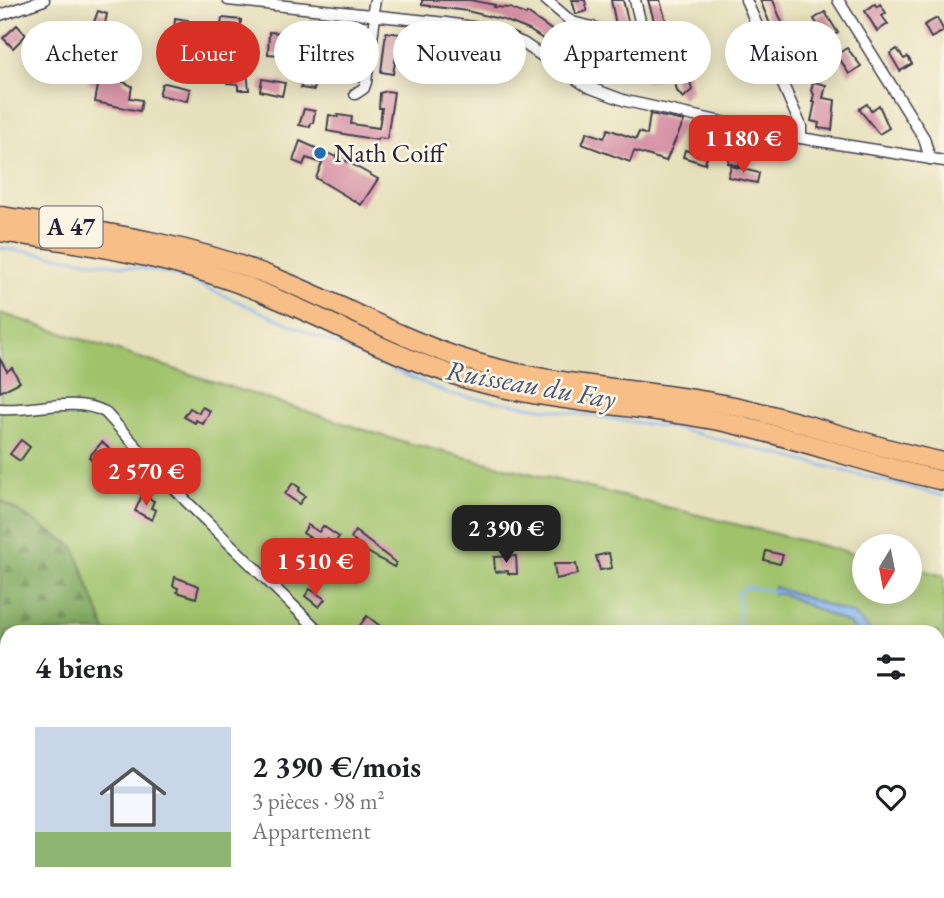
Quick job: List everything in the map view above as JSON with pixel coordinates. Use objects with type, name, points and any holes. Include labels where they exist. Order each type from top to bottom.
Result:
[{"type":"highway","name":"A 47","points":[[0,216],[140,246],[162,260],[248,287],[407,358],[467,379],[529,394],[719,421],[944,481]]},
{"type":"highway","name":"A 47","points":[[0,232],[140,246],[162,242],[192,249],[279,279],[418,342],[497,369],[678,395],[737,407],[909,456],[944,462]]},
{"type":"street","points":[[0,15],[44,0]]},
{"type":"street","points":[[228,0],[303,4],[374,16],[492,30],[523,43],[588,87],[614,97],[801,138],[944,161]]},
{"type":"street","points":[[355,94],[364,88],[366,82],[375,0]]},
{"type":"street","points":[[635,0],[640,21]]},
{"type":"street","points":[[746,0],[801,126],[801,138]]},
{"type":"street","points":[[838,0],[925,138],[930,159]]},
{"type":"street","points":[[550,2],[571,21]]},
{"type":"street","points":[[0,409],[30,410],[75,405],[90,406],[105,412],[185,500],[313,625]]},
{"type":"green space","points":[[0,313],[396,440],[852,553],[852,604],[922,604],[922,570],[944,576],[944,625],[103,625],[74,547],[0,500]]},
{"type":"green space","points":[[0,500],[74,547],[103,625],[0,625]]},
{"type":"water","points":[[774,587],[853,614],[865,625],[850,625],[783,594],[773,594]]},
{"type":"building","points":[[422,0],[470,0],[495,5],[494,7],[510,8],[526,15],[527,13],[540,22],[540,37],[526,29],[526,21],[506,21],[467,11],[422,5]]},
{"type":"building","points":[[572,0],[585,0],[587,11],[576,14]]},
{"type":"building","points":[[611,0],[623,0],[628,21],[615,21]]},
{"type":"building","points":[[648,0],[660,0],[666,21],[654,21]]},
{"type":"building","points":[[760,0],[773,0],[781,21],[769,21]]},
{"type":"building","points":[[875,4],[877,7],[880,4],[886,13],[882,16],[888,24],[877,31],[865,11]]},
{"type":"building","points":[[98,11],[107,14],[106,21],[94,21]]},
{"type":"building","points":[[825,12],[831,21],[815,21],[814,19]]},
{"type":"building","points":[[222,18],[241,20],[241,21],[222,21]]},
{"type":"building","points":[[937,18],[944,31],[931,38],[924,25]]},
{"type":"building","points":[[17,25],[21,29],[21,40],[13,48],[3,38]]},
{"type":"building","points":[[269,32],[274,32],[274,54],[268,54]]},
{"type":"building","points":[[386,32],[393,33],[393,74],[381,72]]},
{"type":"building","points":[[847,48],[861,66],[849,74],[842,62],[842,51]]},
{"type":"building","points":[[897,49],[904,59],[908,57],[912,64],[900,71],[890,54]]},
{"type":"building","points":[[262,79],[274,81],[274,84],[285,84],[282,96],[260,91]]},
{"type":"building","points":[[88,84],[132,86],[130,98],[142,100],[140,111],[95,102],[98,86]]},
{"type":"building","points":[[162,84],[190,89],[187,101],[159,95]]},
{"type":"building","points":[[238,84],[248,84],[249,90],[238,90]]},
{"type":"building","points":[[302,84],[316,84],[314,90],[301,88]]},
{"type":"building","points":[[675,84],[690,84],[692,90],[683,98]]},
{"type":"building","points":[[813,84],[826,85],[823,98],[835,100],[832,130],[818,128],[819,123],[811,121],[815,102],[812,102],[814,94],[811,91]]},
{"type":"building","points":[[394,92],[387,139],[377,140],[327,131],[329,115],[352,117],[351,124],[379,128],[382,108],[379,108],[380,93]]},
{"type":"building","points":[[867,104],[871,111],[879,105],[889,128],[879,134],[859,109]]},
{"type":"building","points":[[304,109],[315,111],[310,127],[299,125]]},
{"type":"building","points":[[650,114],[684,121],[666,161],[634,151],[630,162],[582,144],[587,132],[604,138],[608,129],[636,139],[639,132],[647,135]]},
{"type":"building","points":[[300,141],[336,157],[339,152],[348,158],[346,161],[378,179],[361,205],[316,178],[322,163],[306,158],[303,165],[293,161]]},
{"type":"building","points":[[695,141],[705,144],[702,155],[707,156],[705,164],[683,157],[685,150],[692,152]]},
{"type":"building","points":[[731,150],[743,153],[739,166],[728,163]]},
{"type":"building","points":[[731,166],[759,173],[757,183],[728,177]]},
{"type":"building","points":[[0,359],[7,371],[12,368],[20,382],[0,392]]},
{"type":"building","points":[[202,407],[210,411],[203,424],[184,417],[190,408],[199,413]]},
{"type":"building","points":[[21,440],[30,447],[20,461],[10,454]]},
{"type":"building","points":[[102,442],[112,451],[99,467],[89,457]]},
{"type":"building","points":[[293,483],[305,496],[299,504],[285,494]]},
{"type":"building","points":[[142,495],[154,501],[151,508],[156,510],[152,520],[135,511]]},
{"type":"building","points":[[308,525],[319,532],[323,526],[339,537],[334,544],[327,539],[323,546],[303,533]]},
{"type":"building","points":[[355,531],[396,563],[394,567],[364,550],[351,538]]},
{"type":"building","points":[[766,551],[783,555],[780,564],[764,560]]},
{"type":"building","points":[[609,553],[612,568],[600,570],[596,556]]},
{"type":"building","points":[[516,556],[517,574],[508,574],[508,571],[495,572],[494,557]]},
{"type":"building","points":[[554,564],[576,564],[578,574],[556,579]]},
{"type":"building","points":[[175,577],[199,586],[196,598],[177,592],[178,588],[173,586]]},
{"type":"building","points":[[310,589],[325,599],[319,607],[305,596]]},
{"type":"building","points":[[367,616],[379,625],[360,625]]},
{"type":"waterway","name":"Ruisseau du Fay","points":[[0,248],[143,269],[184,278],[449,394],[678,429],[944,496]]},
{"type":"waterway","points":[[738,625],[740,616],[738,593],[746,587],[774,591]]},
{"type":"place","name":"Nath Coiff","points":[[320,153]]}]
